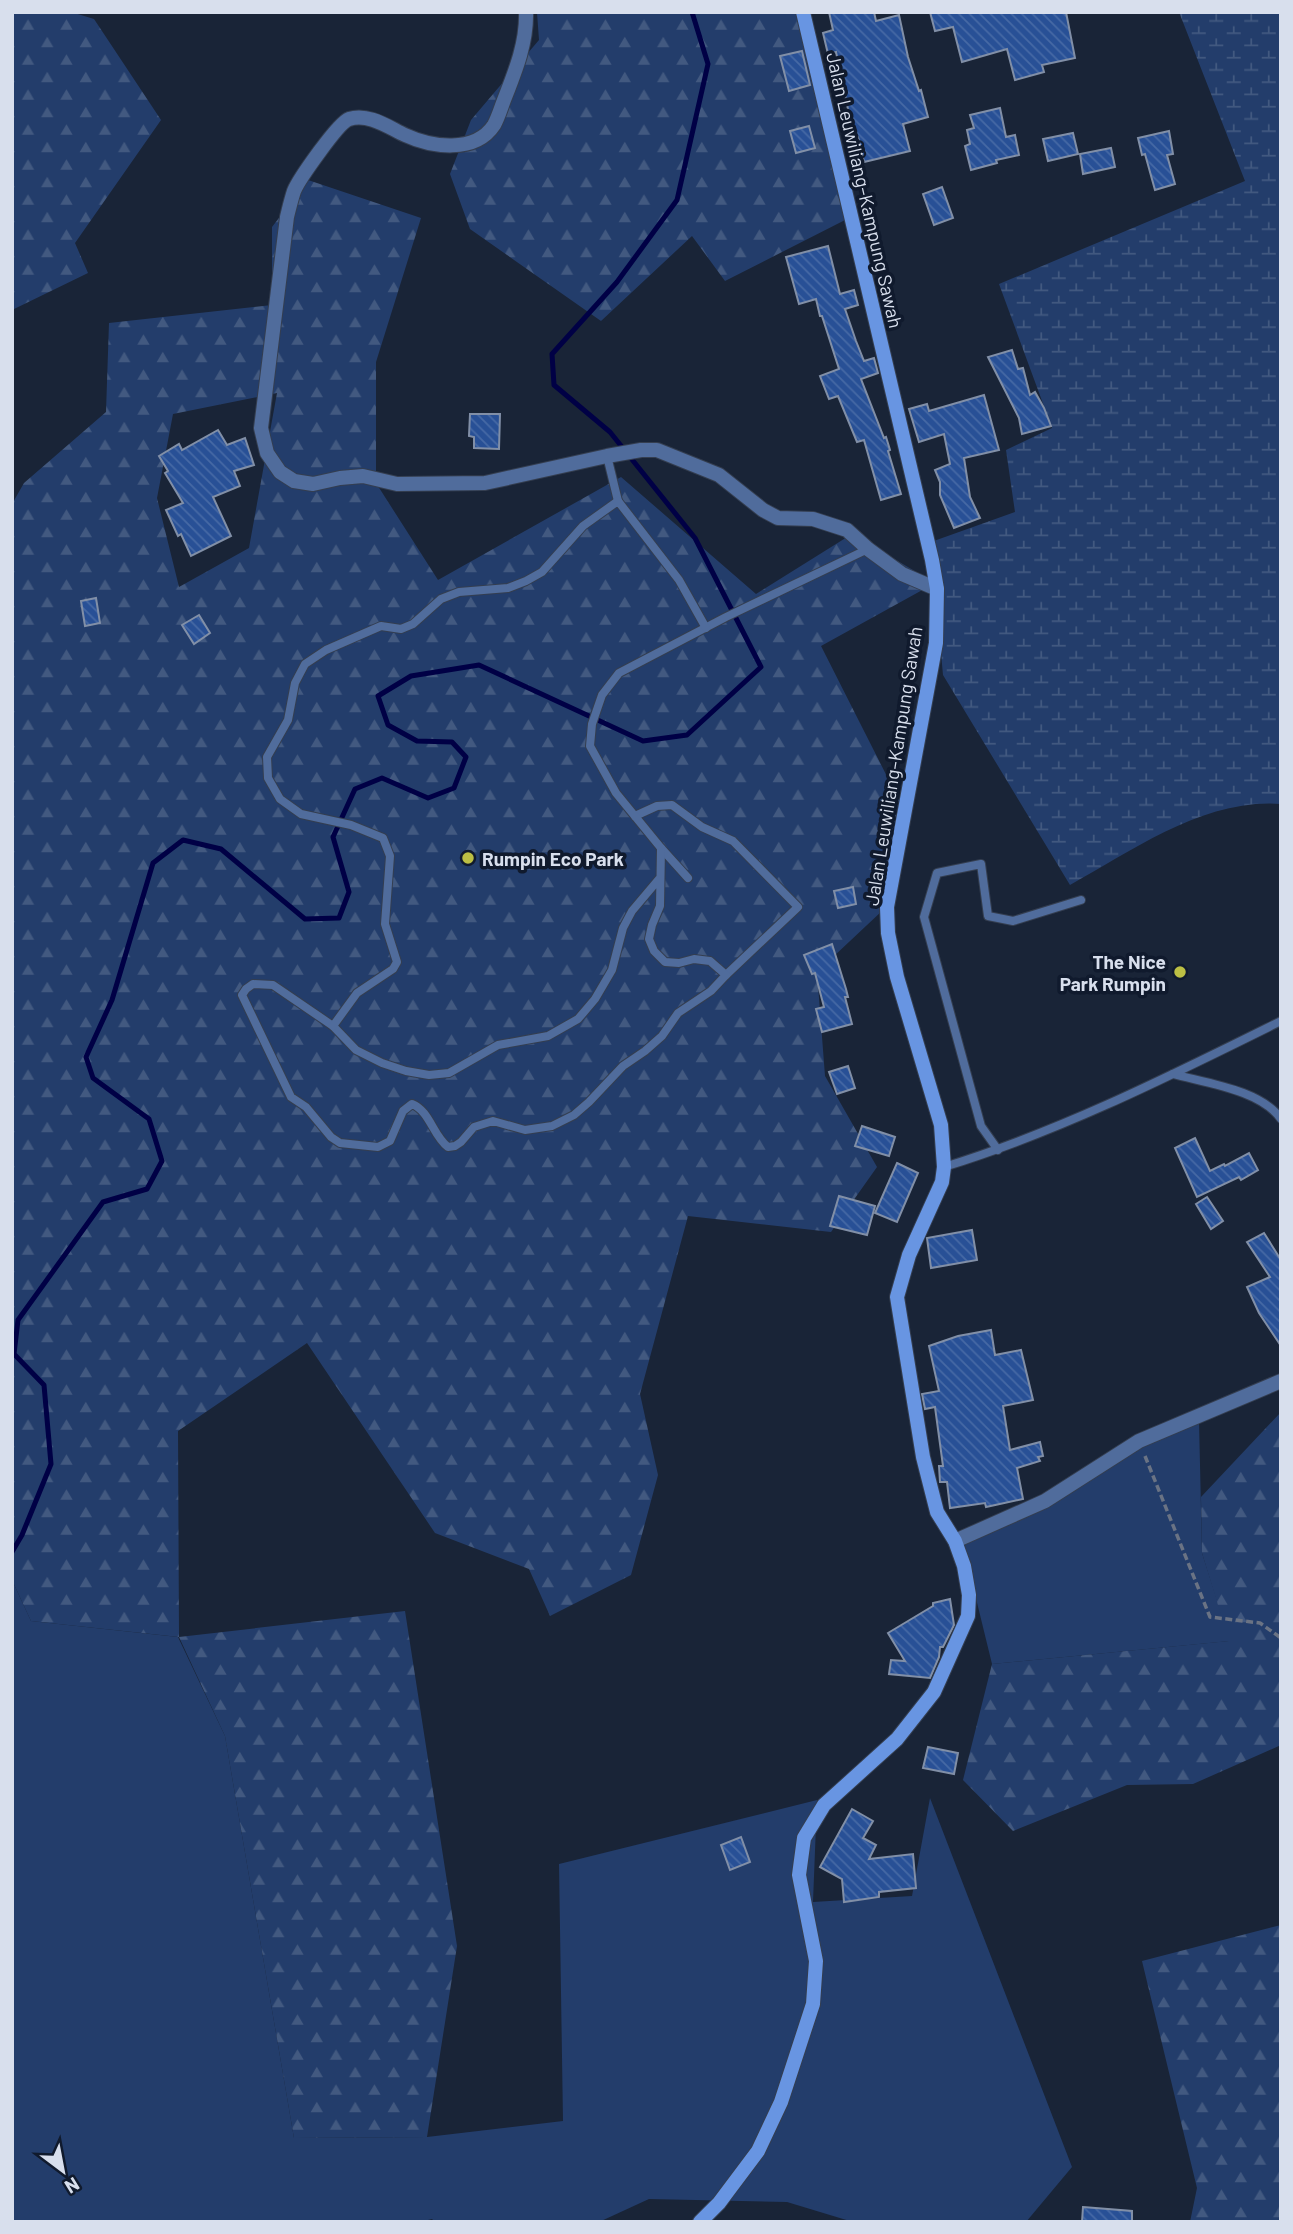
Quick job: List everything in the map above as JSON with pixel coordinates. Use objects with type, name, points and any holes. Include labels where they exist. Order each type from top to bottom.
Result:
[{"type":"main road","name":"Jalan Leuwiliang–Kampung Sawah","points":[[700,2222],[719,2203],[758,2151],[781,2102],[813,2004],[816,1961],[799,1875],[804,1838],[824,1805],[897,1739],[934,1692],[968,1616],[969,1595],[964,1566],[955,1541],[937,1512],[923,1457],[897,1297],[909,1255],[942,1181],[944,1167],[941,1125],[897,977],[888,933],[887,907],[936,643],[937,589],[803,12]]},
{"type":"street","points":[[526,12],[525,36],[517,68],[494,125],[484,137],[468,143],[443,146],[408,136],[377,121],[363,118],[348,120],[337,128],[295,190],[287,218],[261,428],[267,453],[279,471],[294,481],[313,484],[363,476],[397,484],[485,483],[612,455],[657,450],[719,475],[763,510],[778,518],[813,519],[847,530],[867,549],[902,574],[937,589]]},
{"type":"street","points":[[955,1541],[1045,1501],[1139,1441],[1281,1381]]},
{"type":"lane","points":[[612,455],[618,501],[679,580],[706,628]]},
{"type":"lane","points":[[333,1026],[357,993],[393,969],[397,962],[386,924],[390,856],[383,838],[351,825],[301,814],[280,799],[268,778],[267,757],[288,720],[295,683],[304,664],[326,650],[381,626],[401,629],[413,624],[440,599],[459,592],[508,587],[526,581],[542,572],[583,526],[618,501]]},
{"type":"lane","points":[[688,878],[616,793],[590,746],[592,724],[602,695],[619,673],[726,617],[867,549]]},
{"type":"lane","points":[[635,816],[657,806],[672,805],[702,827],[733,841],[798,907],[711,991],[678,1013],[662,1036],[623,1066],[589,1102],[574,1115],[552,1126],[525,1130],[493,1121],[474,1127],[455,1146],[448,1147],[423,1111],[412,1104],[403,1111],[393,1137],[385,1145],[378,1147],[340,1143],[331,1137],[306,1107],[291,1097],[242,995],[253,984],[273,985],[333,1026],[356,1050],[406,1071],[429,1075],[449,1073],[498,1045],[548,1036],[578,1019],[596,999],[612,970],[623,928],[640,901],[659,879]]},
{"type":"lane","points":[[661,848],[660,906],[649,939],[654,951],[666,962],[679,963],[694,959],[710,961],[726,975]]},
{"type":"lane","points":[[998,1150],[981,1126],[924,917],[937,873],[981,864],[988,916],[1013,921],[1081,900]]},
{"type":"lane","points":[[944,1167],[998,1150],[1173,1074],[1281,1021]]},
{"type":"lane","points":[[1173,1074],[1234,1090],[1273,1107],[1281,1119]]},
{"type":"path","points":[[1139,1441],[1210,1617],[1260,1623],[1281,1638]]},
{"type":"green space","points":[[12,12],[71,12],[94,19],[161,120],[75,243],[88,273],[12,310]]},
{"type":"green space","points":[[537,12],[800,12],[847,219],[725,281],[692,236],[601,321],[470,229],[450,174],[471,120],[539,40]]},
{"type":"green space","points":[[1179,12],[1281,12],[1281,804],[1253,804],[1197,818],[1144,842],[1070,885],[943,675],[931,542],[1015,512],[1006,450],[1052,428],[999,284],[1245,181]]},
{"type":"green space","points":[[308,180],[421,218],[376,362],[376,483],[438,580],[621,477],[756,594],[852,534],[935,583],[821,646],[907,816],[883,910],[817,972],[825,1076],[877,1167],[831,1232],[688,1216],[640,1394],[658,1475],[631,1575],[550,1616],[529,1569],[435,1533],[307,1343],[178,1431],[179,1637],[31,1621],[12,1580],[12,504],[24,483],[106,412],[109,323],[272,305],[272,227]],"holes":[[[277,393],[249,548],[179,587],[157,498],[173,414]]]},
{"type":"green space","points":[[1281,1412],[1281,1745],[1193,1784],[1127,1785],[1013,1831],[963,1780],[992,1664],[1229,1641],[1202,1553],[1201,1497]]},
{"type":"green space","points":[[1199,1420],[1202,1553],[1230,1641],[992,1664],[960,1533]]},
{"type":"green space","points":[[12,1580],[31,1621],[178,1637],[225,1736],[294,2138],[427,2137],[563,2121],[559,1864],[817,1800],[813,1902],[912,1896],[930,1798],[1072,2167],[1026,2222],[853,2222],[787,2202],[649,2199],[599,2222],[435,2222],[432,2219],[420,2222],[12,2222]]},
{"type":"green space","points":[[405,1611],[457,1946],[427,2137],[294,2138],[225,1736],[179,1637]]},
{"type":"green space","points":[[1281,1925],[1281,2222],[1190,2222],[1197,2188],[1142,1961]]},
{"type":"building","points":[[829,12],[874,12],[876,21],[899,15],[908,57],[928,117],[903,124],[910,151],[864,162],[858,137],[854,138],[836,52],[828,54],[823,33],[833,30]]},
{"type":"building","points":[[930,12],[1066,12],[1075,58],[1042,65],[1044,72],[1015,80],[1007,49],[962,62],[953,27],[935,31]]},
{"type":"building","points":[[802,51],[810,85],[789,91],[780,56]]},
{"type":"building","points":[[1000,108],[1006,137],[1015,135],[1019,155],[971,170],[965,146],[970,144],[967,130],[974,128],[970,115]]},
{"type":"building","points":[[809,126],[815,148],[796,153],[790,131]]},
{"type":"building","points":[[1169,131],[1173,154],[1167,155],[1175,184],[1155,190],[1138,138]]},
{"type":"building","points":[[1073,133],[1078,154],[1048,161],[1043,139]]},
{"type":"building","points":[[1111,148],[1115,167],[1083,174],[1080,154]]},
{"type":"building","points":[[942,187],[953,218],[934,225],[923,194]]},
{"type":"building","points":[[828,246],[840,294],[854,290],[858,305],[845,309],[856,341],[864,361],[874,358],[878,373],[861,379],[884,438],[886,437],[901,494],[881,500],[864,440],[857,442],[838,396],[829,399],[820,376],[839,369],[816,299],[799,304],[786,257]]},
{"type":"building","points":[[1012,350],[1018,369],[1023,368],[1030,395],[1035,392],[1051,426],[1022,434],[1019,418],[988,357]]},
{"type":"building","points":[[984,395],[999,450],[964,458],[970,497],[980,518],[954,528],[940,495],[940,482],[935,470],[950,464],[944,434],[919,442],[909,409],[927,404],[929,411]]},
{"type":"building","points":[[470,414],[500,414],[499,449],[474,448],[474,437],[469,436]]},
{"type":"building","points":[[218,430],[227,445],[245,438],[254,465],[234,471],[240,486],[213,497],[231,536],[191,556],[166,510],[183,503],[165,473],[168,471],[159,456],[179,444],[182,450]]},
{"type":"building","points":[[96,598],[100,623],[85,626],[81,601]]},
{"type":"building","points":[[199,615],[210,633],[194,644],[182,625]]},
{"type":"building","points":[[853,887],[856,904],[838,908],[834,891]]},
{"type":"building","points":[[832,944],[848,997],[845,997],[852,1024],[822,1032],[816,1009],[824,1007],[815,973],[812,974],[804,955]]},
{"type":"building","points":[[848,1066],[855,1088],[837,1094],[829,1072]]},
{"type":"building","points":[[862,1126],[895,1137],[889,1156],[855,1146]]},
{"type":"building","points":[[1195,1138],[1210,1171],[1249,1153],[1258,1170],[1241,1180],[1239,1177],[1197,1197],[1175,1148]]},
{"type":"building","points":[[897,1163],[918,1173],[897,1222],[875,1213]]},
{"type":"building","points":[[839,1196],[875,1206],[867,1235],[830,1226]]},
{"type":"building","points":[[1207,1197],[1223,1221],[1211,1229],[1196,1204]]},
{"type":"building","points":[[972,1230],[977,1260],[931,1268],[927,1238]]},
{"type":"building","points":[[1264,1233],[1281,1260],[1281,1346],[1259,1313],[1247,1287],[1270,1277],[1247,1242]]},
{"type":"building","points":[[991,1330],[995,1355],[1021,1350],[1033,1400],[1003,1406],[1010,1450],[1040,1442],[1043,1456],[1038,1457],[1040,1461],[1017,1468],[1023,1499],[986,1507],[985,1503],[950,1508],[947,1482],[940,1482],[939,1466],[943,1466],[935,1407],[925,1409],[922,1394],[939,1391],[929,1346],[958,1336]]},
{"type":"building","points":[[950,1599],[954,1625],[943,1647],[940,1647],[939,1657],[930,1678],[889,1674],[891,1660],[905,1661],[888,1633],[933,1606],[933,1603]]},
{"type":"building","points":[[928,1747],[958,1753],[954,1774],[923,1768]]},
{"type":"building","points":[[852,1809],[873,1821],[863,1838],[876,1845],[869,1859],[913,1854],[916,1888],[879,1892],[879,1897],[844,1902],[842,1879],[820,1867]]},
{"type":"building","points":[[741,1837],[750,1862],[730,1870],[721,1845]]},
{"type":"building","points":[[1083,2207],[1132,2211],[1132,2222],[1082,2222]]},
{"type":"waterway","points":[[12,1552],[22,1535],[51,1464],[44,1385],[14,1354],[18,1320],[103,1202],[147,1189],[162,1161],[149,1119],[93,1078],[86,1057],[112,1000],[153,863],[183,840],[221,849],[305,919],[339,918],[349,892],[333,837],[355,789],[382,778],[428,798],[454,788],[466,757],[452,742],[417,741],[388,725],[378,696],[411,676],[479,665],[643,741],[687,735],[761,667],[695,538],[610,432],[554,385],[552,354],[617,282],[677,200],[708,64],[692,12]]},
{"type":"place","name":"Rumpin Eco Park","points":[[468,858]]},
{"type":"place","name":"The Nice Park Rumpin","points":[[1180,972]]}]
